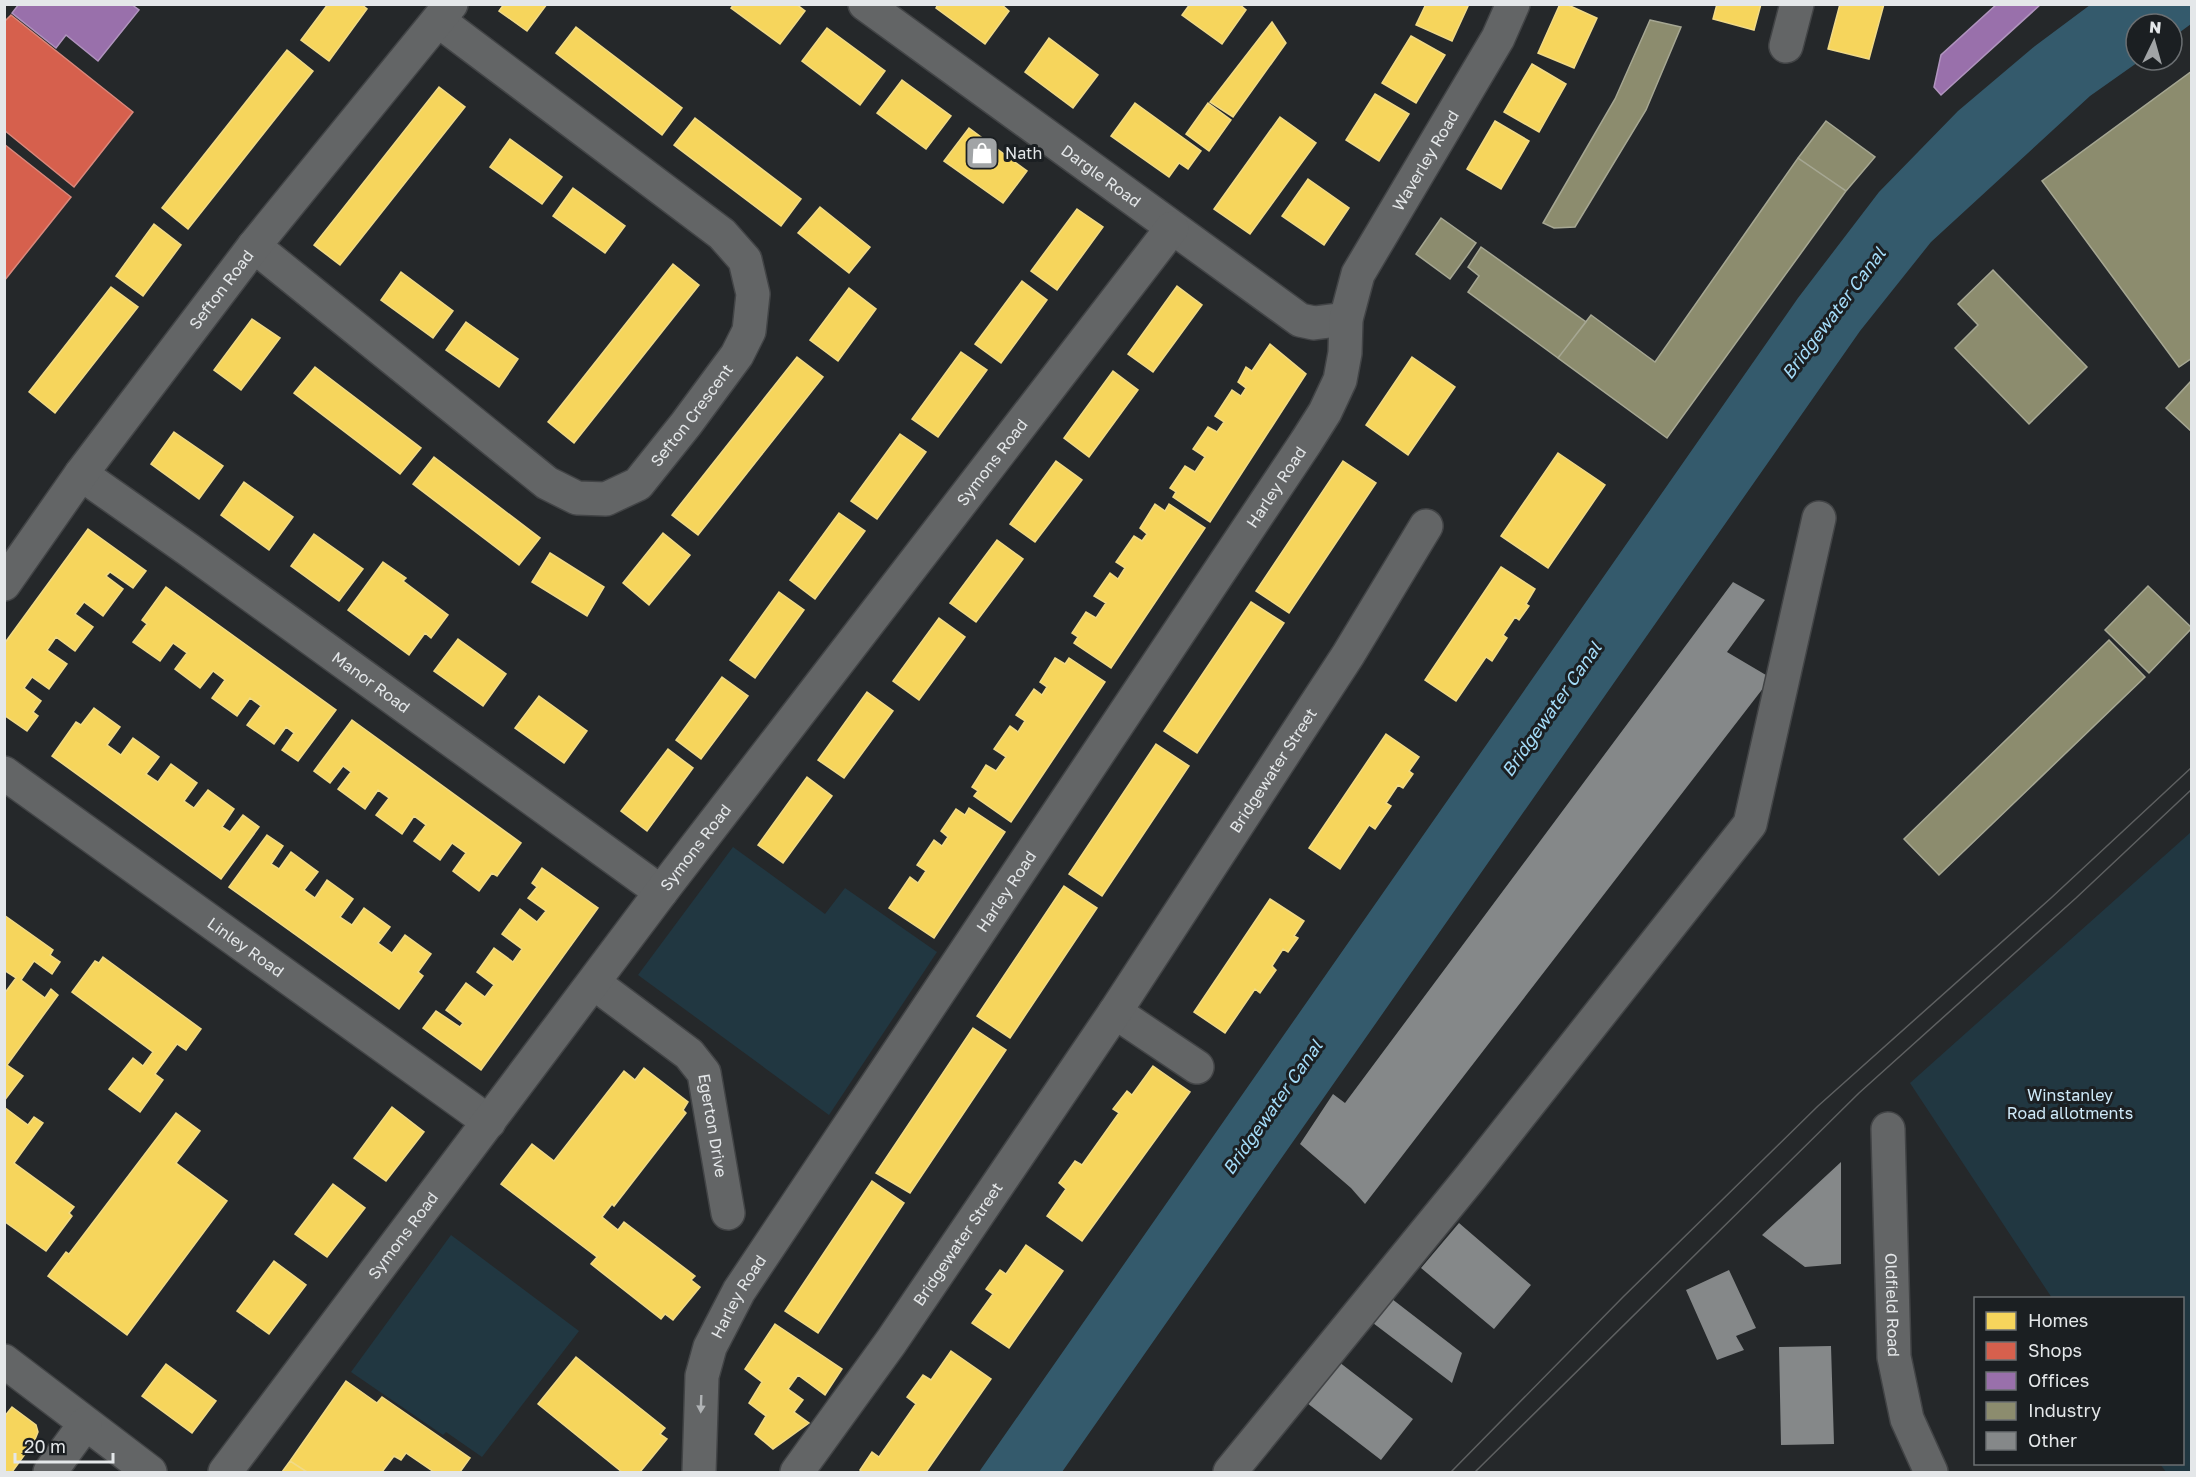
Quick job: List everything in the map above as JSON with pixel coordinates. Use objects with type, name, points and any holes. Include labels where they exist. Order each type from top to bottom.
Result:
[{"type":"street","name":"Dargle Road","points":[[864,4],[1300,320],[1314,323],[1346,320]]},
{"type":"street","name":"Waverley Road","points":[[1346,320],[1358,274],[1498,38],[1512,4]]},
{"type":"street","points":[[1786,46],[1797,4]]},
{"type":"street","name":"Sefton Road","points":[[4,584],[81,474],[254,246],[445,13]]},
{"type":"street","name":"Sefton Crescent","points":[[254,246],[547,483],[577,498],[606,499],[638,484],[650,470],[737,355],[749,331],[753,294],[745,260],[722,234],[445,13]]},
{"type":"street","name":"Symons Road","points":[[225,1473],[661,892],[1172,228]]},
{"type":"street","name":"Harley Road","points":[[699,1473],[702,1376],[710,1347],[738,1291],[1325,412],[1340,380],[1345,353],[1346,320]]},
{"type":"street","name":"Manor Road","points":[[81,474],[661,892]]},
{"type":"street","points":[[1230,1473],[1749,824],[1819,518]]},
{"type":"street","name":"Bridgewater Street","points":[[797,1473],[891,1342],[1115,1012],[1348,655],[1426,526]]},
{"type":"street","name":"Linley Road","points":[[4,773],[489,1122]]},
{"type":"street","name":"Egerton Drive","points":[[594,983],[689,1054],[704,1073],[728,1213]]},
{"type":"street","points":[[1115,1012],[1197,1067]]},
{"type":"street","name":"Oldfield Road","points":[[1888,1130],[1894,1357],[1907,1419],[1931,1473]]},
{"type":"street","points":[[4,1361],[150,1473]]},
{"type":"street","points":[[50,1473],[85,1424]]},
{"type":"green space","name":"Winstanley Road allotments","points":[[2191,832],[2192,1472],[2166,1472],[2161,1465],[2184,1465],[2184,1297],[2051,1297],[1910,1083]]},
{"type":"green space","points":[[733,847],[825,914],[845,888],[937,952],[829,1115],[638,975]]},
{"type":"green space","points":[[451,1235],[579,1331],[482,1457],[446,1432],[443,1435],[351,1372]]},
{"type":"water","name":"Bridgewater Canal","points":[[2090,5],[2191,5],[2191,24],[2184,29],[2184,12],[2124,12],[2124,72],[2090,96],[1931,242],[1860,331],[1062,1472],[979,1472],[1798,298],[1879,192],[1958,111],[2035,46]]},
{"type":"building: Homes","points":[[328,4],[361,4],[367,9],[329,61],[301,40]]},
{"type":"building: Homes","points":[[504,4],[547,4],[527,31],[499,11]]},
{"type":"building: Homes","points":[[734,4],[796,4],[805,11],[780,44],[731,8]]},
{"type":"building: Homes","points":[[938,4],[1001,4],[1009,11],[985,44],[936,8]]},
{"type":"building: Homes","points":[[1190,4],[1239,4],[1246,10],[1222,44],[1182,15]]},
{"type":"building: Homes","points":[[1426,4],[1469,4],[1452,41],[1416,25]]},
{"type":"building: Homes","points":[[1560,4],[1566,4],[1597,18],[1574,68],[1538,53]]},
{"type":"building: Homes","points":[[1717,4],[1761,4],[1754,30],[1713,19]]},
{"type":"building: Homes","points":[[1840,4],[1884,4],[1869,59],[1828,49]]},
{"type":"building: Homes","points":[[1272,22],[1286,43],[1233,117],[1210,102]]},
{"type":"building: Homes","points":[[576,27],[682,108],[662,135],[556,53]]},
{"type":"building: Homes","points":[[827,28],[885,71],[860,105],[802,61]]},
{"type":"building: Homes","points":[[1411,36],[1445,55],[1416,103],[1382,83]]},
{"type":"building: Homes","points":[[1049,38],[1098,75],[1073,108],[1025,72]]},
{"type":"building: Homes","points":[[287,50],[313,71],[188,229],[162,208]]},
{"type":"building: Homes","points":[[1532,64],[1566,84],[1539,132],[1504,112]]},
{"type":"building: Homes","points":[[902,80],[951,116],[926,149],[877,113]]},
{"type":"building: Homes","points":[[439,87],[465,107],[340,265],[314,245]]},
{"type":"building: Homes","points":[[1375,94],[1409,114],[1379,161],[1346,140]]},
{"type":"building: Homes","points":[[1135,103],[1201,151],[1188,169],[1179,163],[1169,177],[1111,136]]},
{"type":"building: Homes","points":[[1208,103],[1231,120],[1209,151],[1186,134]]},
{"type":"building: Homes","points":[[1280,117],[1316,143],[1250,234],[1214,209]]},
{"type":"building: Homes","points":[[695,118],[801,199],[781,226],[674,145]]},
{"type":"building: Homes","points":[[1495,121],[1529,141],[1501,189],[1467,169]]},
{"type":"building: Homes","points":[[969,128],[1027,171],[1003,203],[944,161]]},
{"type":"building: Homes","points":[[510,139],[562,177],[542,204],[490,167]]},
{"type":"building: Homes","points":[[1308,179],[1349,208],[1324,245],[1282,216]]},
{"type":"building: Homes","points":[[573,188],[625,226],[605,253],[553,216]]},
{"type":"building: Homes","points":[[820,207],[870,247],[849,273],[798,233]]},
{"type":"building: Homes","points":[[1077,209],[1103,227],[1057,290],[1031,271]]},
{"type":"building: Homes","points":[[154,224],[181,245],[143,296],[116,276]]},
{"type":"building: Homes","points":[[673,264],[699,285],[574,443],[548,422]]},
{"type":"building: Homes","points":[[401,272],[453,311],[433,338],[381,300]]},
{"type":"building: Homes","points":[[1022,281],[1047,300],[1001,363],[975,344]]},
{"type":"building: Homes","points":[[1177,286],[1202,305],[1153,372],[1128,354]]},
{"type":"building: Homes","points":[[111,287],[138,307],[55,413],[29,392]]},
{"type":"building: Homes","points":[[849,288],[876,309],[838,361],[810,340]]},
{"type":"building: Homes","points":[[252,319],[280,338],[241,390],[214,370]]},
{"type":"building: Homes","points":[[466,322],[518,359],[499,387],[446,350]]},
{"type":"building: Homes","points":[[1270,344],[1306,374],[1210,522],[1173,497],[1176,492],[1170,488],[1185,466],[1195,472],[1205,457],[1193,449],[1208,427],[1217,432],[1224,422],[1215,416],[1232,390],[1241,396],[1246,388],[1238,382],[1246,367],[1252,371]]},
{"type":"building: Homes","points":[[961,352],[987,370],[938,437],[912,419]]},
{"type":"building: Homes","points":[[797,357],[823,377],[698,535],[672,515]]},
{"type":"building: Homes","points":[[1412,357],[1455,387],[1408,455],[1366,425]]},
{"type":"building: Homes","points":[[315,367],[421,448],[400,474],[294,393]]},
{"type":"building: Homes","points":[[1113,371],[1138,390],[1089,457],[1064,438]]},
{"type":"building: Homes","points":[[174,432],[223,466],[199,499],[151,464]]},
{"type":"building: Homes","points":[[900,434],[926,452],[877,519],[851,501]]},
{"type":"building: Homes","points":[[1558,453],[1605,485],[1548,568],[1501,536]]},
{"type":"building: Homes","points":[[434,457],[540,538],[519,565],[413,484]]},
{"type":"building: Homes","points":[[1056,461],[1082,480],[1035,542],[1010,524]]},
{"type":"building: Homes","points":[[1343,461],[1376,483],[1289,613],[1256,591]]},
{"type":"building: Homes","points":[[244,482],[293,517],[269,550],[221,515]]},
{"type":"building: Homes","points":[[1155,504],[1165,511],[1169,504],[1205,528],[1111,668],[1074,643],[1078,637],[1072,633],[1086,612],[1096,618],[1106,603],[1094,596],[1110,573],[1118,579],[1125,568],[1116,562],[1134,536],[1142,541],[1147,534],[1140,528]]},
{"type":"building: Homes","points":[[839,513],[865,531],[815,599],[790,580]]},
{"type":"building: Homes","points":[[88,529],[146,571],[133,588],[110,572],[106,576],[123,589],[103,616],[84,602],[75,614],[93,627],[75,651],[56,637],[47,650],[67,664],[49,689],[32,677],[24,688],[41,701],[33,712],[38,716],[27,731],[4,715],[4,644]]},
{"type":"building: Homes","points":[[663,533],[690,555],[649,605],[623,583]]},
{"type":"building: Homes","points":[[314,534],[363,569],[339,601],[291,566]]},
{"type":"building: Homes","points":[[997,540],[1023,559],[976,622],[950,603]]},
{"type":"building: Homes","points":[[550,553],[604,587],[587,616],[532,582]]},
{"type":"building: Homes","points":[[383,562],[406,578],[403,581],[448,615],[431,638],[425,633],[409,655],[348,610]]},
{"type":"building: Homes","points":[[1501,567],[1535,589],[1526,604],[1529,606],[1519,620],[1515,617],[1503,635],[1507,638],[1492,661],[1486,657],[1456,701],[1425,680]]},
{"type":"building: Homes","points":[[166,587],[336,710],[298,761],[282,750],[294,733],[286,727],[274,744],[247,725],[261,706],[250,698],[237,716],[212,698],[225,680],[213,671],[200,688],[175,669],[187,653],[173,643],[160,661],[133,642],[147,624],[142,620]]},
{"type":"building: Homes","points":[[779,592],[804,610],[755,678],[730,660]]},
{"type":"building: Homes","points":[[1251,602],[1284,623],[1197,753],[1164,731]]},
{"type":"building: Homes","points":[[939,618],[965,637],[919,700],[893,681]]},
{"type":"building: Homes","points":[[458,639],[506,674],[483,706],[434,671]]},
{"type":"building: Homes","points":[[1055,658],[1065,664],[1069,658],[1105,682],[1011,822],[974,796],[978,791],[972,787],[986,765],[996,771],[1006,757],[994,749],[1010,726],[1018,732],[1025,721],[1016,715],[1034,689],[1042,695],[1047,687],[1040,682]]},
{"type":"building: Homes","points":[[722,677],[748,696],[701,759],[676,740]]},
{"type":"building: Homes","points":[[867,692],[893,711],[844,778],[818,760]]},
{"type":"building: Homes","points":[[539,696],[587,731],[564,763],[515,728]]},
{"type":"building: Homes","points":[[94,708],[120,727],[107,745],[121,755],[133,738],[159,757],[146,774],[158,782],[171,764],[197,783],[184,801],[194,808],[208,790],[234,809],[222,827],[230,832],[243,815],[259,827],[221,879],[52,756],[76,722],[81,725]]},
{"type":"building: Homes","points":[[352,720],[521,843],[497,876],[492,873],[479,891],[453,871],[466,853],[452,843],[440,860],[414,841],[426,825],[414,816],[402,834],[376,815],[389,798],[378,790],[365,809],[338,789],[351,772],[343,766],[330,783],[314,771]]},
{"type":"building: Homes","points":[[1386,734],[1419,757],[1409,771],[1413,774],[1403,788],[1398,785],[1386,803],[1391,806],[1375,829],[1369,825],[1340,869],[1309,848]]},
{"type":"building: Homes","points":[[1156,744],[1189,766],[1102,896],[1069,874]]},
{"type":"building: Homes","points":[[668,749],[693,768],[647,831],[621,811]]},
{"type":"building: Homes","points":[[807,777],[832,796],[783,863],[758,845]]},
{"type":"building: Homes","points":[[969,808],[1005,832],[934,938],[889,908],[910,877],[918,883],[926,871],[917,865],[934,840],[942,846],[948,837],[941,831],[956,809],[965,815]]},
{"type":"building: Homes","points":[[267,835],[283,846],[271,864],[279,869],[291,852],[318,872],[304,890],[315,898],[327,880],[353,899],[340,917],[352,925],[364,908],[390,927],[378,943],[392,953],[405,935],[431,954],[418,972],[423,976],[399,1009],[229,887]]},
{"type":"building: Homes","points":[[542,868],[598,908],[481,1070],[423,1028],[436,1011],[460,1027],[463,1023],[446,1010],[466,983],[485,997],[494,985],[477,972],[494,948],[513,962],[522,949],[502,934],[520,909],[537,922],[546,911],[528,898],[537,887],[532,883]]},
{"type":"building: Homes","points":[[1064,886],[1097,908],[1010,1038],[977,1016]]},
{"type":"building: Homes","points":[[1270,899],[1304,921],[1294,936],[1298,938],[1288,952],[1283,949],[1272,966],[1276,970],[1260,993],[1255,989],[1225,1033],[1194,1012]]},
{"type":"building: Homes","points":[[4,915],[53,950],[50,955],[60,962],[52,974],[34,961],[21,980],[45,998],[51,989],[58,995],[7,1065],[23,1076],[4,1101],[4,994],[16,978],[4,970]]},
{"type":"building: Homes","points":[[103,957],[201,1029],[186,1050],[177,1044],[155,1074],[163,1080],[140,1112],[109,1089],[133,1058],[143,1066],[153,1052],[72,992],[95,961],[99,963]]},
{"type":"building: Homes","points":[[973,1028],[1006,1050],[910,1193],[876,1173]]},
{"type":"building: Homes","points":[[1153,1066],[1190,1092],[1082,1241],[1047,1216],[1066,1189],[1059,1183],[1075,1161],[1082,1165],[1119,1113],[1113,1109],[1127,1091],[1132,1095]]},
{"type":"building: Homes","points":[[644,1068],[688,1102],[683,1110],[686,1113],[614,1206],[612,1204],[602,1217],[618,1230],[624,1222],[695,1276],[691,1280],[700,1287],[673,1320],[665,1314],[661,1319],[591,1264],[597,1257],[501,1184],[532,1144],[554,1161],[624,1071],[635,1080]]},
{"type":"building: Homes","points":[[4,1107],[28,1125],[34,1117],[43,1123],[14,1163],[74,1207],[69,1213],[72,1216],[46,1251],[4,1221]]},
{"type":"building: Homes","points":[[392,1107],[424,1132],[386,1181],[354,1158]]},
{"type":"building: Homes","points":[[176,1113],[200,1131],[176,1163],[227,1201],[127,1335],[48,1276],[66,1252],[69,1254]]},
{"type":"building: Homes","points":[[872,1181],[904,1203],[818,1333],[785,1311]]},
{"type":"building: Homes","points":[[333,1184],[365,1208],[327,1257],[295,1234]]},
{"type":"building: Homes","points":[[1026,1245],[1063,1271],[1009,1348],[972,1323],[993,1294],[986,1289],[1000,1270],[1006,1274]]},
{"type":"building: Homes","points":[[274,1261],[306,1285],[269,1334],[237,1311]]},
{"type":"building: Homes","points":[[775,1324],[842,1369],[825,1395],[798,1375],[788,1389],[803,1400],[794,1412],[809,1423],[773,1449],[755,1434],[766,1416],[749,1403],[762,1382],[745,1369]]},
{"type":"building: Homes","points":[[951,1351],[991,1379],[926,1472],[863,1472],[860,1470],[872,1452],[879,1457],[916,1404],[907,1397],[923,1375],[931,1380]]},
{"type":"building: Homes","points":[[576,1357],[665,1428],[660,1434],[667,1439],[640,1472],[622,1472],[538,1404]]},
{"type":"building: Homes","points":[[166,1364],[216,1401],[192,1433],[142,1396]]},
{"type":"building: Homes","points":[[346,1381],[377,1403],[382,1397],[470,1458],[460,1472],[434,1472],[406,1453],[401,1460],[394,1456],[382,1472],[307,1472],[290,1461]]},
{"type":"building: Homes","points":[[12,1407],[36,1425],[38,1432],[34,1442],[12,1472],[4,1472],[4,1417]]},
{"type":"building: Homes","points":[[290,1461],[307,1472],[282,1472]]},
{"type":"building: Shops","points":[[11,15],[133,112],[74,187],[4,130],[4,22]]},
{"type":"building: Shops","points":[[4,144],[71,197],[4,281]]},
{"type":"building: Offices","points":[[19,4],[131,4],[139,10],[98,61],[66,35],[56,48],[12,13]]},
{"type":"building: Offices","points":[[1997,4],[2041,4],[1941,95],[1934,87],[1941,55]]},
{"type":"building: Industry","points":[[1650,20],[1681,27],[1646,110],[1575,227],[1554,228],[1543,223],[1615,99]]},
{"type":"building: Industry","points":[[2192,71],[2192,358],[2179,367],[2042,181]]},
{"type":"building: Industry","points":[[1826,121],[1875,157],[1846,191],[1798,158]]},
{"type":"building: Industry","points":[[1798,158],[1846,191],[1667,438],[1558,358],[1591,315],[1655,362]]},
{"type":"building: Industry","points":[[1441,218],[1476,243],[1450,279],[1416,254]]},
{"type":"building: Industry","points":[[1481,247],[1586,322],[1558,358],[1468,292],[1479,276],[1468,267]]},
{"type":"building: Industry","points":[[1993,270],[2087,367],[2029,424],[1955,348],[1978,325],[1958,304]]},
{"type":"building: Industry","points":[[2192,380],[2192,432],[2166,408]]},
{"type":"building: Industry","points":[[2148,586],[2192,628],[2149,673],[2105,630]]},
{"type":"building: Industry","points":[[2109,640],[2145,677],[1939,875],[1904,839]]},
{"type":"building: Other","points":[[1733,582],[1765,600],[1727,652],[1771,678],[1365,1204],[1351,1188],[1300,1144],[1333,1094],[1345,1103]]},
{"type":"building: Other","points":[[1841,1162],[1841,1264],[1805,1267],[1762,1235]]},
{"type":"building: Other","points":[[1459,1223],[1531,1285],[1494,1329],[1421,1268]]},
{"type":"building: Other","points":[[1729,1270],[1756,1328],[1736,1336],[1744,1350],[1717,1360],[1686,1290]]},
{"type":"building: Other","points":[[1392,1299],[1462,1353],[1452,1383],[1373,1323]]},
{"type":"building: Other","points":[[1831,1346],[1834,1444],[1781,1445],[1779,1347]]},
{"type":"building: Other","points":[[1339,1362],[1413,1419],[1381,1460],[1307,1403]]},
{"type":"tram line","points":[[1451,1472],[1623,1297],[1818,1106],[2051,898],[2192,767]]},
{"type":"tram line","points":[[1475,1472],[1859,1093],[2076,898],[2192,789]]},
{"type":"place","name":"Nath","points":[[982,153]]}]
